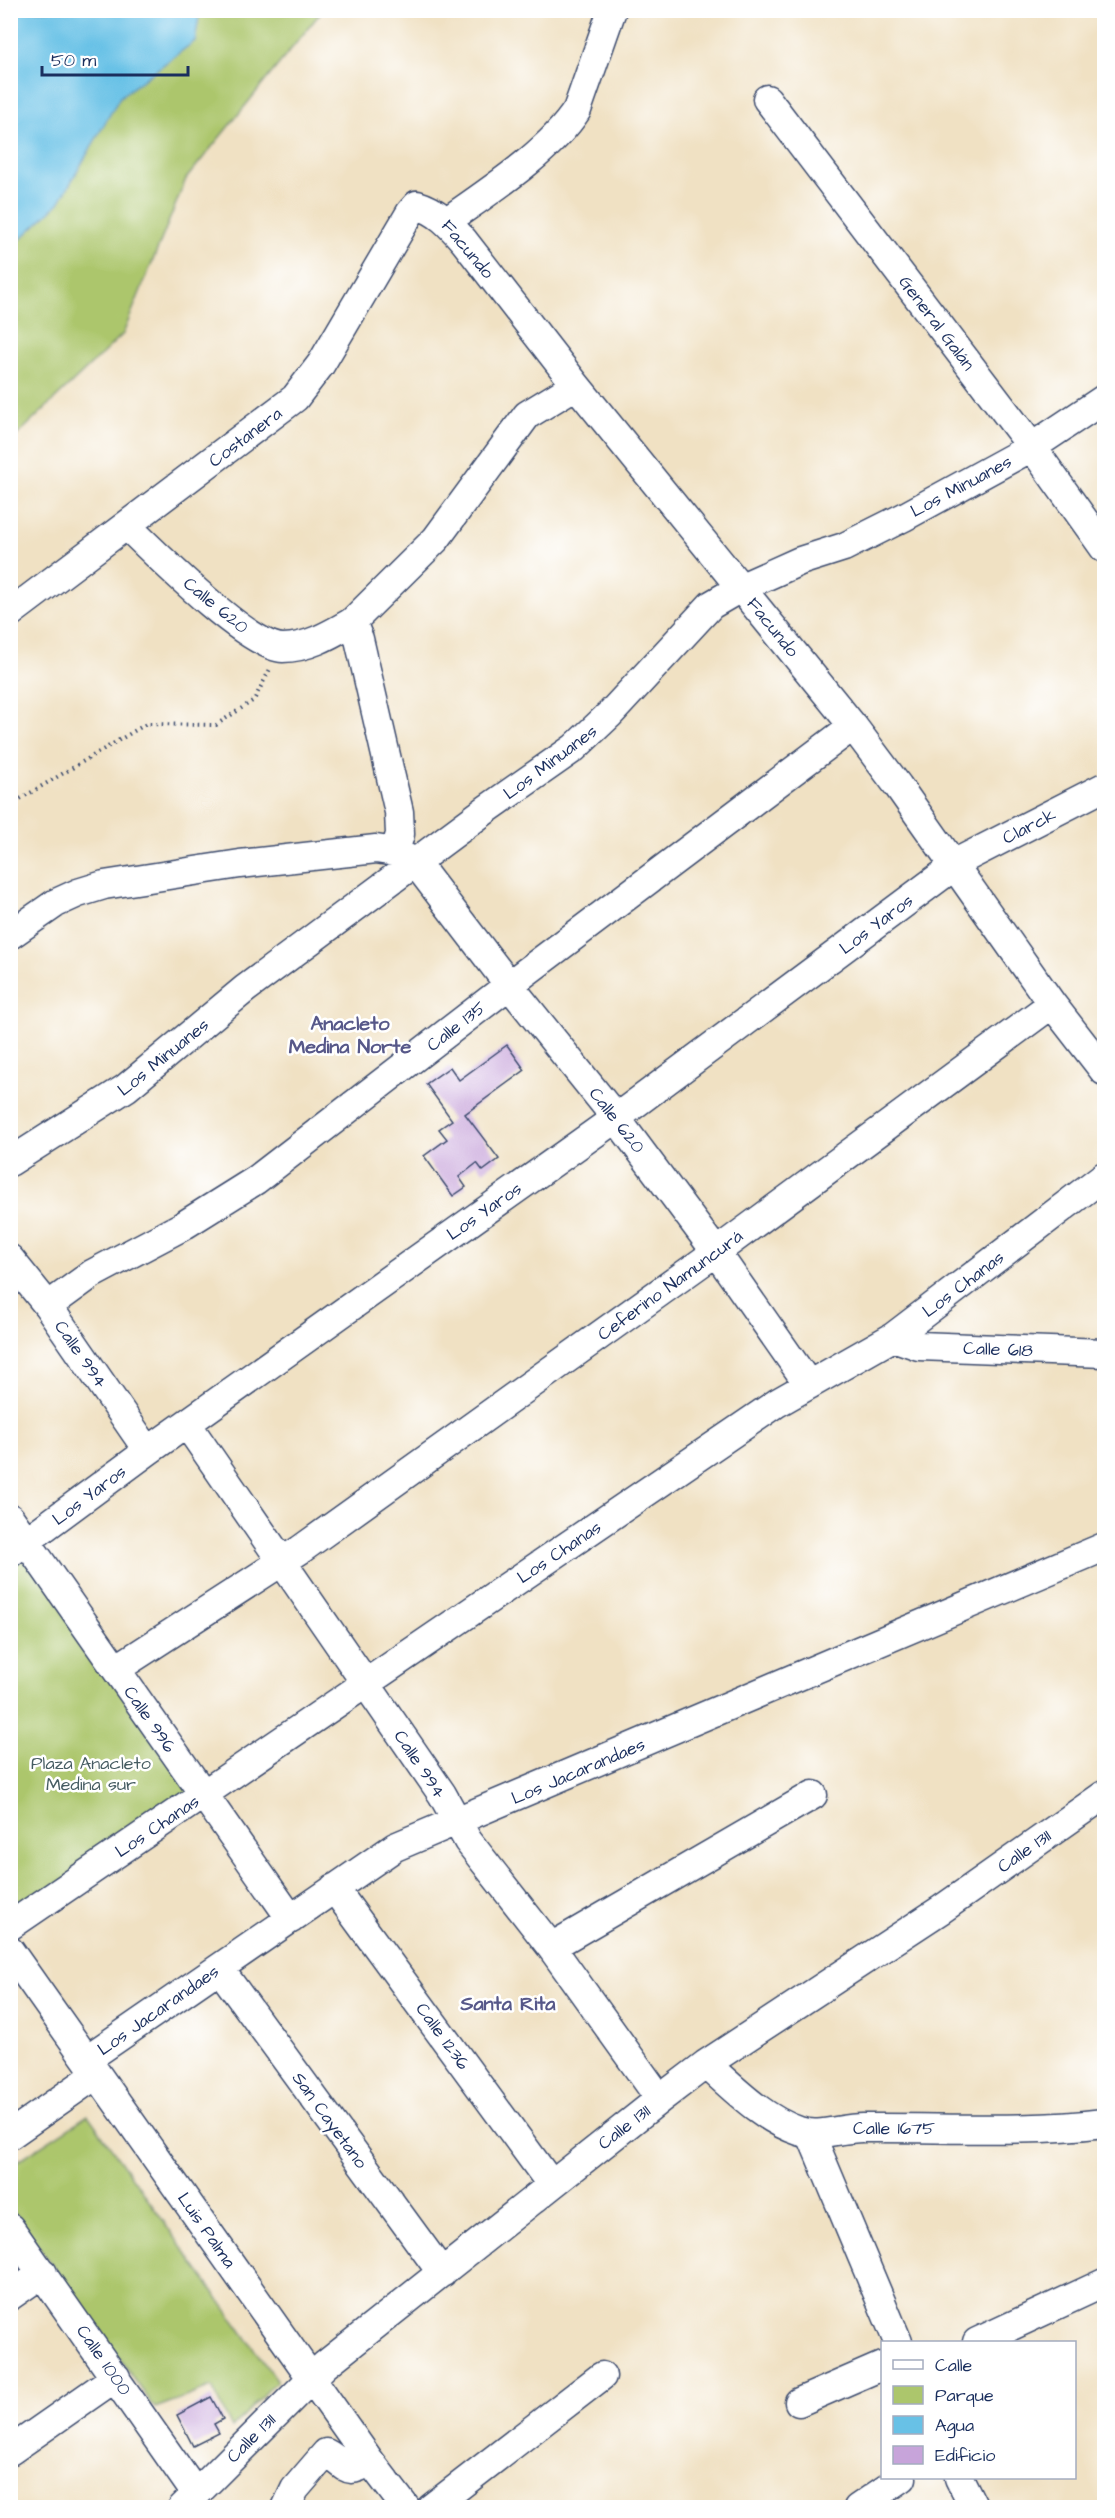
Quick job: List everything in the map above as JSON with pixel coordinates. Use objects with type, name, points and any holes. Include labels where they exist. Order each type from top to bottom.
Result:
[{"type":"street","points":[[447,221],[502,181],[559,134],[568,123],[577,110],[612,10]]},
{"type":"street","name":"General Galán","points":[[767,99],[1032,447],[1104,548]]},
{"type":"street","name":"Facundo","points":[[417,205],[430,208],[447,221],[576,385],[853,726],[1052,1004],[1104,1071]]},
{"type":"street","name":"Costanera","points":[[10,613],[295,398],[321,364],[410,213],[417,205]]},
{"type":"street","points":[[280,648],[308,644],[352,622],[436,539],[526,415],[576,385]]},
{"type":"street","name":"Los Minuanes","points":[[10,1162],[126,1088],[405,857],[591,735],[711,605],[741,587],[800,561],[844,547],[1032,447],[1104,399]]},
{"type":"street","name":"Calle 620","points":[[127,526],[221,613],[249,633],[280,648]]},
{"type":"street","points":[[10,935],[56,903],[104,885],[240,864],[376,849],[405,857],[400,834],[399,812],[359,639],[352,622]]},
{"type":"street","name":"Calle 135","points":[[48,1306],[92,1274],[182,1227],[256,1180],[509,985],[853,726]]},
{"type":"street","name":"Clarck","points":[[954,866],[1104,787]]},
{"type":"street","name":"Calle 620","points":[[405,857],[616,1118],[716,1252],[809,1385]]},
{"type":"street","name":"Los Yaros","points":[[16,1537],[187,1424],[616,1118],[954,866]]},
{"type":"street","name":"Ceferino Namuncurá","points":[[116,1669],[283,1561],[716,1252],[1052,1004]]},
{"type":"street","name":"Los Chanas","points":[[10,1926],[777,1403],[893,1337],[1104,1176]]},
{"type":"street","name":"Calle 994","points":[[10,1259],[48,1306],[148,1451]]},
{"type":"street","name":"Calle 618","points":[[893,1337],[919,1346],[1104,1353]]},
{"type":"street","name":"Calle 994","points":[[187,1424],[442,1794],[468,1841],[551,1947],[660,2099]]},
{"type":"street","name":"Calle 996","points":[[16,1537],[116,1669],[291,1919]]},
{"type":"street","name":"Los Jacarandaes","points":[[10,2135],[92,2066],[219,1968],[395,1847],[1104,1547]]},
{"type":"street","name":"Calle 1311","points":[[189,2501],[312,2378],[551,2184],[660,2099],[706,2064],[942,1909],[1104,1795]]},
{"type":"street","points":[[551,1947],[813,1796]]},
{"type":"street","name":"Calle 1236","points":[[334,1888],[551,2184]]},
{"type":"street","name":"Luis Palma","points":[[10,1951],[370,2461],[406,2508]]},
{"type":"street","name":"San Cayetano","points":[[219,1968],[442,2273]]},
{"type":"street","name":"Calle 1675","points":[[706,2064],[766,2114],[795,2130],[811,2134],[860,2128],[1037,2128],[1104,2123]]},
{"type":"street","points":[[811,2134],[897,2341]]},
{"type":"street","name":"Calle 1000","points":[[10,2228],[116,2377],[189,2501]]},
{"type":"street","points":[[10,2295],[43,2273]]},
{"type":"street","points":[[981,2341],[1104,2283]]},
{"type":"street","points":[[799,2402],[881,2366]]},
{"type":"street","points":[[431,2508],[602,2376]]},
{"type":"street","points":[[10,2451],[116,2377]]},
{"type":"street","points":[[286,2508],[295,2489],[326,2453],[341,2465],[351,2469],[358,2469],[370,2461]]},
{"type":"street","points":[[858,2508],[901,2479]]},
{"type":"street","points":[[960,2479],[974,2508]]},
{"type":"path","points":[[10,805],[146,724],[216,725],[254,700],[280,648]]},
{"type":"green space","points":[[11,11],[322,11],[186,179],[123,334],[11,441]]},
{"type":"green space","name":"Plaza Anacleto Medina sur","points":[[26,1541],[203,1795],[11,1926],[10,1553]]},
{"type":"green space","points":[[88,2115],[277,2381],[232,2428],[212,2387],[155,2408],[11,2208],[10,2166]]},
{"type":"water","points":[[11,10],[200,11],[195,41],[120,97],[59,203],[11,248]]},
{"type":"building","points":[[507,1045],[525,1070],[465,1114],[499,1159],[483,1171],[477,1163],[459,1177],[466,1187],[453,1196],[424,1156],[447,1139],[439,1129],[452,1120],[426,1084],[450,1067],[459,1080]]},
{"type":"building","points":[[211,2397],[223,2419],[214,2424],[219,2433],[193,2446],[177,2415]]},
{"type":"district","name":"Anacleto Medina Norte","points":[[350,1034]]},
{"type":"district","name":"Santa Rita","points":[[508,2003]]}]
